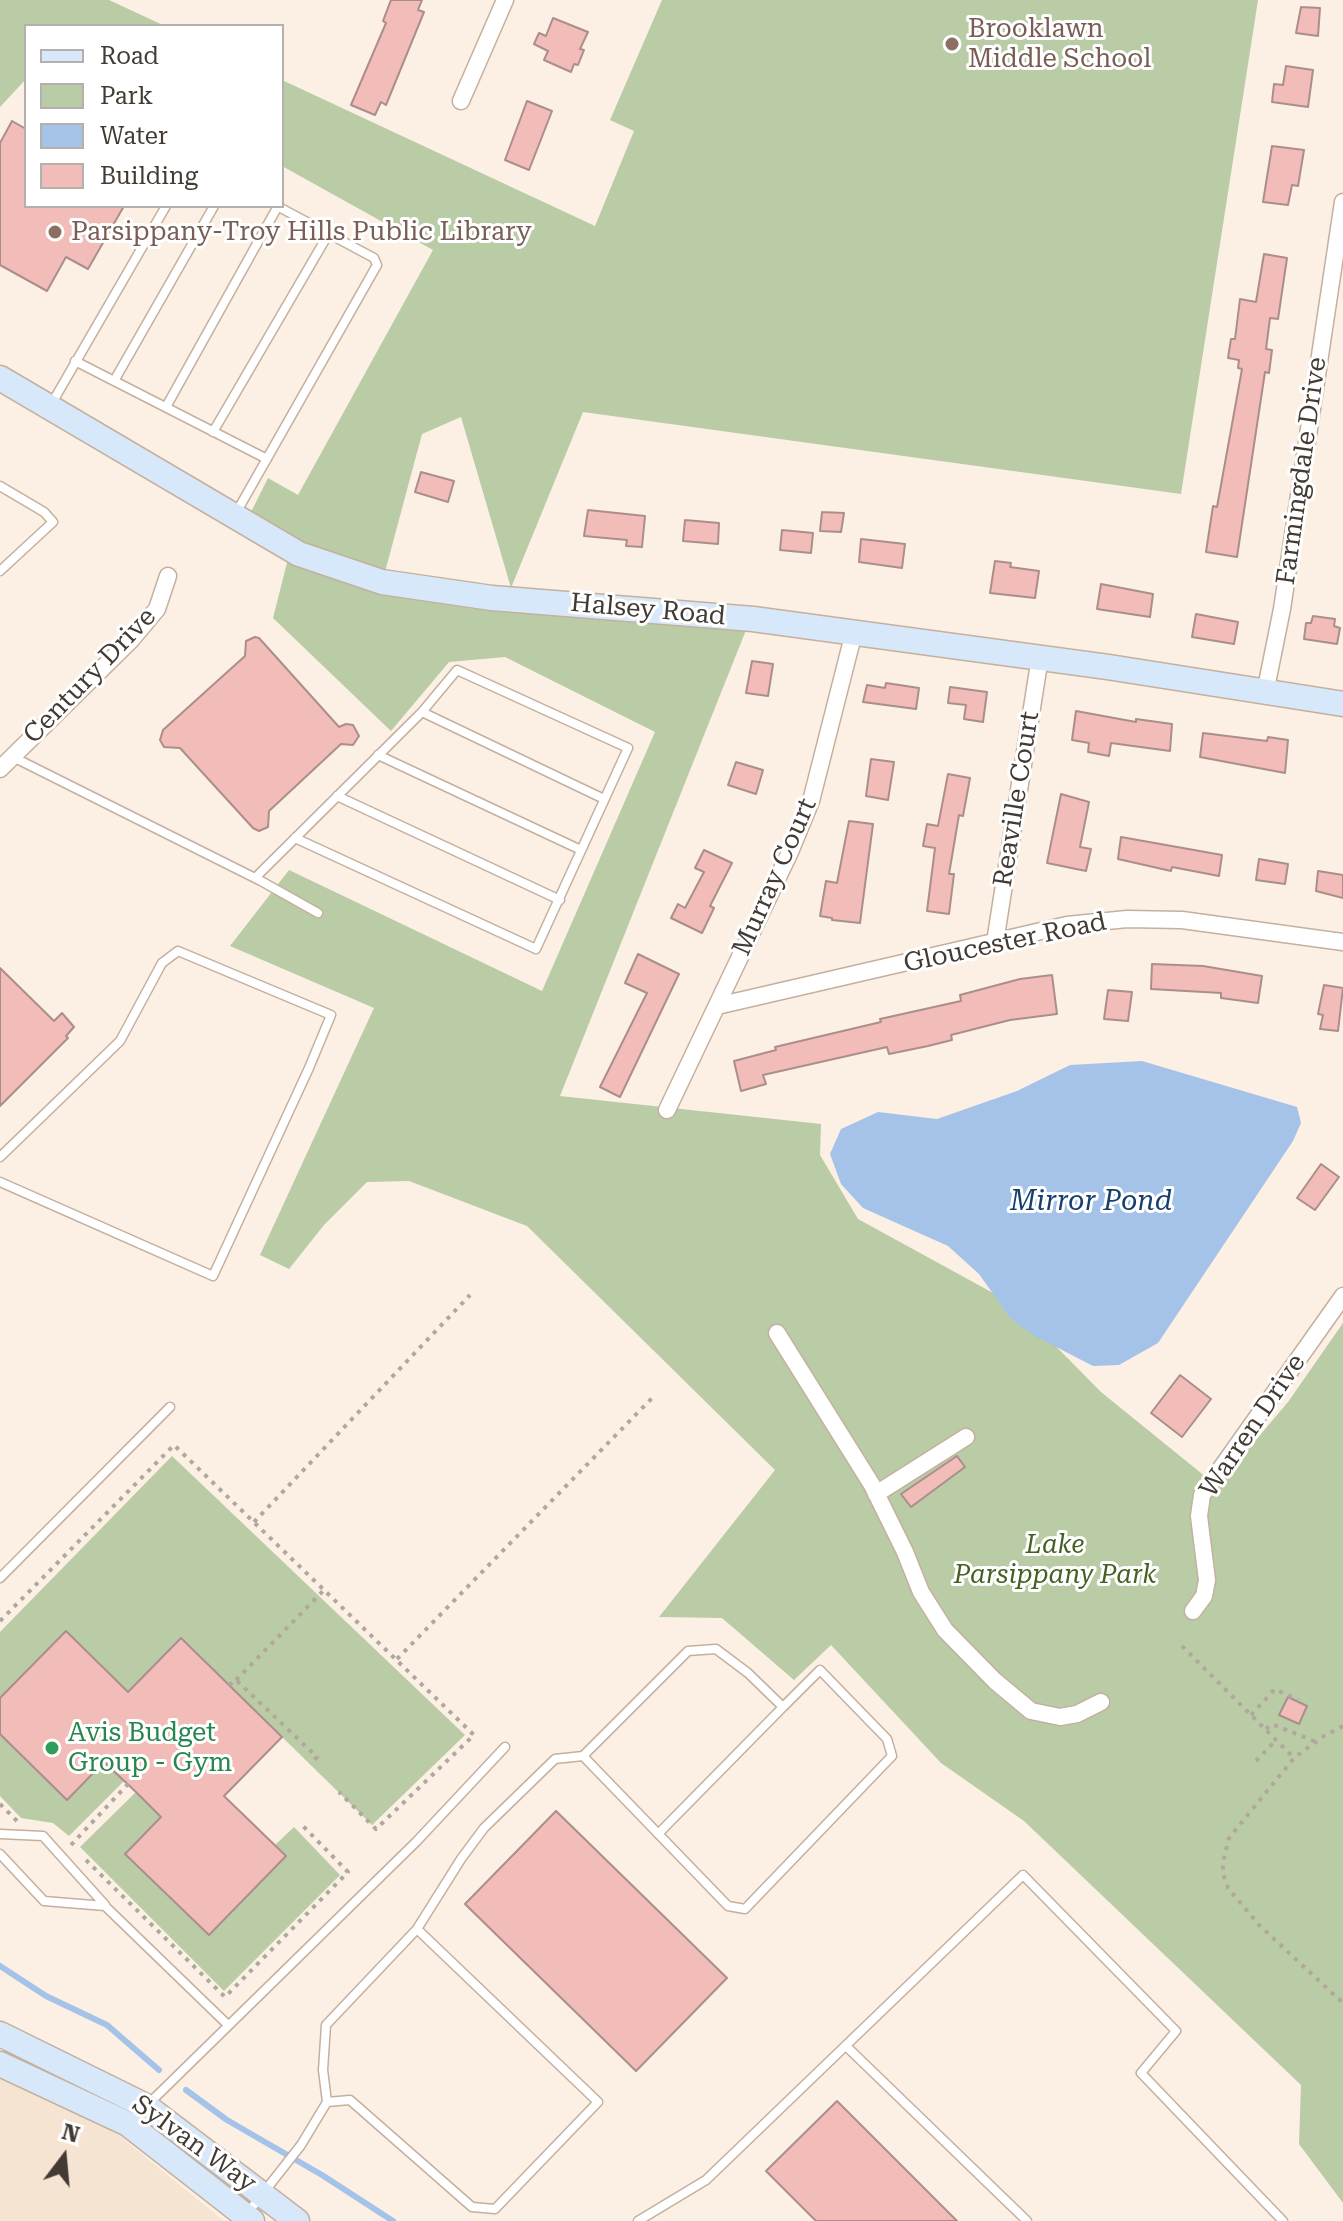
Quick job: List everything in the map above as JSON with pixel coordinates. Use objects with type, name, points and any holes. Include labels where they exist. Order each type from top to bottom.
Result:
[{"type":"street","points":[[461,101],[505,0]]},
{"type":"street","name":"Farmingdale Drive","points":[[1265,693],[1282,609],[1343,202]]},
{"type":"street","name":"Halsey Road","points":[[0,378],[299,554],[382,582],[492,598],[669,610],[854,632],[1343,704]]},
{"type":"street","name":"Century Drive","points":[[6,763],[131,640],[157,609],[168,576]]},
{"type":"street","name":"Murray Court","points":[[667,1110],[790,852],[811,801],[854,632]]},
{"type":"street","name":"Reaville Court","points":[[995,942],[1040,657]]},
{"type":"street","name":"Gloucester Road","points":[[717,1006],[1067,925],[1127,919],[1182,920],[1343,942]]},
{"type":"street","name":"Warren Drive","points":[[1193,1611],[1204,1596],[1207,1580],[1199,1516],[1202,1495],[1343,1296]]},
{"type":"street","points":[[777,1333],[876,1494],[921,1592],[945,1630],[995,1681],[1031,1711],[1046,1716],[1077,1714],[1101,1702]]},
{"type":"street","points":[[876,1494],[966,1437]]},
{"type":"street","name":"Sylvan Way","points":[[0,2034],[146,2106],[297,2221]]},
{"type":"street","name":"Sylvan Way","points":[[0,2064],[128,2124],[249,2218]]},
{"type":"lane","points":[[50,408],[165,208]]},
{"type":"lane","points":[[114,381],[213,208]]},
{"type":"lane","points":[[166,407],[277,208]]},
{"type":"lane","points":[[234,517],[377,262],[282,208]]},
{"type":"lane","points":[[213,432],[329,233]]},
{"type":"lane","points":[[75,361],[267,459]]},
{"type":"lane","points":[[0,486],[44,512],[53,522],[0,571]]},
{"type":"lane","points":[[255,878],[295,838],[378,755],[422,712],[457,670],[628,748],[536,949],[295,838]]},
{"type":"lane","points":[[422,712],[604,799]]},
{"type":"lane","points":[[378,755],[581,850]]},
{"type":"lane","points":[[6,763],[255,878],[318,913]]},
{"type":"lane","points":[[337,796],[560,900]]},
{"type":"lane","points":[[0,1157],[120,1041],[162,963],[178,951],[331,1015],[213,1276],[0,1182]]},
{"type":"lane","points":[[0,1578],[170,1407]]},
{"type":"lane","points":[[249,2218],[263,2194],[301,2145],[327,2102],[323,2070],[326,2025],[417,1929],[484,1828],[555,1759],[583,1756],[688,1651],[716,1649],[748,1673],[783,1707]]},
{"type":"lane","points":[[583,1756],[658,1834],[728,1906],[745,1909],[892,1756],[887,1739],[820,1670],[658,1834]]},
{"type":"lane","points":[[128,2124],[416,1842],[505,1747]]},
{"type":"lane","points":[[0,1834],[43,1836],[105,1906],[228,2025]]},
{"type":"lane","points":[[0,1854],[44,1901],[105,1906]]},
{"type":"lane","points":[[638,2221],[706,2180],[1023,1875],[1176,2031],[1141,2073],[1283,2221]]},
{"type":"lane","points":[[327,2102],[350,2100],[472,2207],[495,2209],[598,2102],[417,1929]]},
{"type":"lane","points":[[846,2046],[1027,2221]]},
{"type":"path","points":[[254,1522],[470,1295]]},
{"type":"path","points":[[396,1660],[655,1395]]},
{"type":"path","points":[[0,1621],[174,1445],[474,1735],[376,1829],[339,1792]]},
{"type":"path","points":[[229,1685],[324,1590]]},
{"type":"path","points":[[1182,1646],[1294,1758]]},
{"type":"path","points":[[236,1680],[317,1757],[310,1764]]},
{"type":"path","points":[[1251,1715],[1275,1689],[1298,1700]]},
{"type":"path","points":[[1266,1729],[1272,1724],[1316,1742]]},
{"type":"path","points":[[1343,1726],[1294,1758],[1229,1838],[1223,1862],[1228,1888],[1259,1925],[1343,2003]]},
{"type":"path","points":[[1256,1761],[1276,1740]]},
{"type":"path","points":[[71,1845],[128,1784]]},
{"type":"path","points":[[225,1997],[348,1872],[303,1826]]},
{"type":"shaded area","points":[[0,2079],[116,2133],[224,2221],[0,2221]]},
{"type":"green space","points":[[0,0],[109,0],[161,24],[24,24],[24,81],[0,107]]},
{"type":"green space","name":"Lake Parsippany Park","points":[[662,0],[1258,0],[1181,494],[583,412],[511,588],[461,417],[422,434],[382,583],[750,620],[560,1096],[821,1124],[820,1155],[858,1219],[1015,1305],[1101,1392],[1217,1486],[1288,1402],[1343,1323],[1343,2203],[1299,2144],[1301,2085],[1024,1821],[941,1763],[831,1645],[794,1680],[722,1618],[659,1617],[775,1470],[527,1226],[409,1181],[367,1182],[324,1225],[289,1269],[260,1255],[374,1008],[230,946],[289,870],[542,991],[655,732],[505,657],[449,662],[391,731],[273,618],[291,547],[246,522],[268,478],[298,495],[433,250],[284,167],[284,81],[595,226],[634,131],[610,120]]},
{"type":"green space","points":[[172,1456],[465,1735],[372,1825],[181,1638],[128,1692],[65,1632],[0,1698],[0,1632]]},
{"type":"green space","points":[[0,1734],[67,1799],[104,1762],[124,1781],[69,1836],[53,1823],[21,1818],[0,1796]]},
{"type":"green space","points":[[136,1792],[161,1817],[126,1854],[209,1935],[286,1856],[275,1845],[294,1827],[340,1875],[224,1991],[80,1847]]},
{"type":"water","name":"Mirror Pond","points":[[1142,1061],[1297,1107],[1301,1123],[1293,1141],[1158,1343],[1119,1365],[1093,1366],[1035,1336],[1011,1319],[979,1274],[948,1246],[863,1208],[841,1184],[830,1154],[841,1129],[878,1112],[937,1119],[1017,1091],[1070,1065]]},
{"type":"building","points":[[391,0],[422,0],[418,10],[424,12],[386,105],[381,102],[375,115],[351,105],[386,23],[383,21]]},
{"type":"building","points":[[1301,7],[1320,8],[1318,36],[1296,33]]},
{"type":"building","points":[[553,18],[588,32],[580,49],[584,50],[578,65],[574,64],[571,72],[544,60],[548,51],[534,44],[539,33],[546,36]]},
{"type":"building","points":[[1286,66],[1313,70],[1308,107],[1272,102],[1274,84],[1283,85]]},
{"type":"building","points":[[527,101],[552,111],[529,170],[505,160]]},
{"type":"building","name":"Parsippany-Troy Hills Public Library","points":[[12,121],[24,128],[24,208],[123,208],[88,269],[66,257],[47,291],[0,265],[0,143]]},
{"type":"building","points":[[1272,146],[1304,150],[1298,186],[1292,185],[1288,205],[1263,202]]},
{"type":"building","points":[[1264,254],[1287,258],[1278,319],[1270,318],[1266,349],[1272,350],[1269,373],[1265,372],[1237,557],[1206,552],[1242,369],[1238,368],[1239,360],[1228,358],[1231,339],[1235,339],[1240,299],[1256,302]]},
{"type":"building","points":[[421,472],[454,481],[448,502],[415,492]]},
{"type":"building","points":[[588,510],[645,516],[642,547],[626,546],[627,540],[584,536]]},
{"type":"building","points":[[822,512],[844,513],[841,532],[820,531]]},
{"type":"building","points":[[685,520],[719,523],[718,544],[683,541]]},
{"type":"building","points":[[782,530],[813,533],[811,553],[780,550]]},
{"type":"building","points":[[861,539],[905,544],[902,568],[859,562]]},
{"type":"building","points":[[995,561],[1011,563],[1010,567],[1039,571],[1035,598],[990,593]]},
{"type":"building","points":[[1101,584],[1153,594],[1150,617],[1097,609]]},
{"type":"building","points":[[1196,614],[1238,622],[1234,644],[1192,637]]},
{"type":"building","points":[[1313,616],[1335,619],[1334,626],[1340,628],[1337,644],[1304,639],[1306,623],[1311,623]]},
{"type":"building","points":[[255,637],[339,727],[353,725],[359,736],[353,745],[341,744],[269,811],[268,827],[259,831],[180,748],[164,747],[160,740],[163,730],[245,656],[246,641]]},
{"type":"building","points":[[752,661],[773,664],[768,696],[746,693]]},
{"type":"building","points":[[886,683],[919,688],[916,709],[863,702],[867,685],[885,688]]},
{"type":"building","points":[[950,687],[987,692],[983,722],[964,719],[966,705],[948,703]]},
{"type":"building","points":[[1076,711],[1136,722],[1136,719],[1172,724],[1170,751],[1111,743],[1109,756],[1088,752],[1089,743],[1072,740]]},
{"type":"building","points":[[1203,733],[1267,741],[1268,737],[1288,740],[1285,773],[1200,757]]},
{"type":"building","points":[[871,759],[894,762],[888,800],[866,796]]},
{"type":"building","points":[[736,762],[763,770],[756,794],[728,785]]},
{"type":"building","points":[[948,774],[970,778],[963,816],[959,815],[949,874],[954,874],[949,914],[927,911],[935,848],[923,846],[927,824],[938,826]]},
{"type":"building","points":[[1061,794],[1089,802],[1080,847],[1091,849],[1086,871],[1047,863]]},
{"type":"building","points":[[849,821],[873,824],[860,923],[820,916],[826,881],[837,883]]},
{"type":"building","points":[[1121,837],[1222,855],[1219,876],[1172,867],[1171,871],[1118,859]]},
{"type":"building","points":[[704,850],[732,863],[710,906],[714,908],[702,933],[671,918],[678,904],[685,908],[704,872],[695,868]]},
{"type":"building","points":[[1259,859],[1288,864],[1285,884],[1256,880]]},
{"type":"building","points":[[1318,871],[1343,875],[1343,898],[1316,891]]},
{"type":"building","points":[[638,954],[679,974],[620,1097],[600,1087],[647,993],[625,983]]},
{"type":"building","points":[[1152,964],[1203,966],[1262,976],[1258,1003],[1221,998],[1221,993],[1151,989]]},
{"type":"building","points":[[0,968],[54,1021],[62,1013],[74,1027],[66,1036],[68,1038],[0,1106]]},
{"type":"building","points":[[1052,975],[1057,1014],[1010,1020],[951,1035],[952,1040],[928,1046],[889,1054],[887,1047],[763,1075],[766,1084],[741,1091],[734,1061],[776,1050],[775,1047],[881,1022],[880,1019],[961,1001],[960,995],[1020,979]]},
{"type":"building","points":[[1324,985],[1343,988],[1338,1031],[1320,1029],[1323,1015],[1318,1014]]},
{"type":"building","points":[[1108,990],[1132,992],[1128,1021],[1104,1019]]},
{"type":"building","points":[[1321,1164],[1339,1177],[1315,1210],[1297,1198]]},
{"type":"building","points":[[1180,1375],[1211,1399],[1182,1437],[1151,1413]]},
{"type":"building","points":[[957,1456],[965,1467],[911,1507],[901,1494]]},
{"type":"building","points":[[66,1631],[128,1692],[181,1638],[282,1737],[224,1796],[286,1856],[209,1935],[125,1854],[161,1817],[136,1792],[104,1762],[67,1800],[0,1734],[0,1698]]},
{"type":"building","points":[[1288,1697],[1307,1706],[1299,1724],[1279,1715]]},
{"type":"building","points":[[556,1811],[727,1978],[636,2071],[465,1904]]},
{"type":"building","points":[[837,2101],[957,2221],[816,2221],[766,2171]]},
{"type":"waterway","points":[[0,1966],[46,1996],[107,2025],[159,2070]]},
{"type":"waterway","points":[[186,2090],[227,2120],[393,2221]]},
{"type":"place","name":"Brooklawn Middle School","points":[[952,44]]},
{"type":"place","name":"Parsippany-Troy Hills Public Library","points":[[55,232]]},
{"type":"place","name":"Avis Budget Group - Gym","points":[[52,1748]]}]
